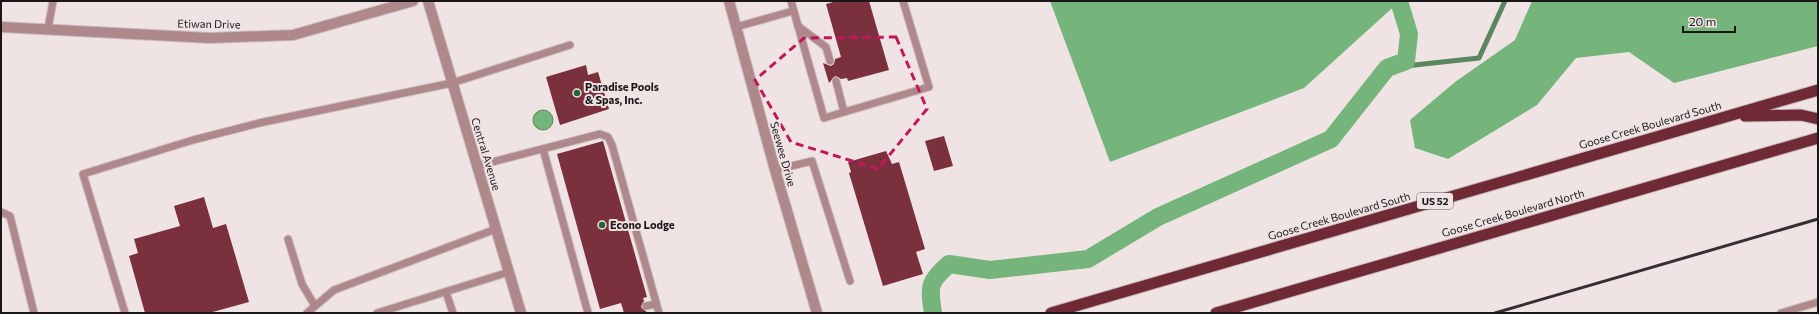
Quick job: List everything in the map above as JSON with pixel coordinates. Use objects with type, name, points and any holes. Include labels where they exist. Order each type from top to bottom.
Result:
[{"type":"highway","name":"Goose Creek Boulevard South","points":[[1052,313],[1818,90]]},
{"type":"highway","points":[[1726,117],[1801,115],[1818,119]]},
{"type":"highway","name":"Goose Creek Boulevard North","points":[[1216,313],[1818,138]]},
{"type":"street","name":"Etiwan Drive","points":[[1,27],[210,38],[293,35],[412,1]]},
{"type":"street","name":"Central Avenue","points":[[428,1],[521,313]]},
{"type":"street","name":"Seewee Drive","points":[[729,1],[775,170],[817,313]]},
{"type":"lane","points":[[48,29],[53,1]]},
{"type":"lane","points":[[791,1],[824,118],[929,87],[903,1]]},
{"type":"lane","points":[[736,27],[793,11]]},
{"type":"lane","points":[[798,26],[826,47],[830,61]]},
{"type":"lane","points":[[125,313],[83,174],[193,140],[259,123],[452,83],[570,45]]},
{"type":"lane","points":[[836,81],[844,112]]},
{"type":"lane","points":[[477,166],[600,134],[608,137],[612,145],[658,313]]},
{"type":"lane","points":[[543,149],[588,313]]},
{"type":"lane","points":[[775,170],[812,161],[850,281]]},
{"type":"lane","points":[[1,212],[10,216],[34,313]]},
{"type":"lane","points":[[307,313],[334,290],[496,229]]},
{"type":"lane","points":[[288,240],[302,284],[315,306]]},
{"type":"lane","points":[[376,313],[509,272]]},
{"type":"lane","points":[[446,292],[453,313]]},
{"type":"lane","points":[[1781,313],[1818,302]]},
{"type":"lane","points":[[646,306],[656,304]]},
{"type":"highlighted area","points":[[896,37],[927,109],[878,169],[791,142],[755,80],[804,38]]},
{"type":"shaded area","points":[[1050,1],[1400,1],[1304,88],[1110,162]]},
{"type":"shaded area","points":[[1532,1],[1818,1],[1818,46],[1674,83],[1629,52],[1576,58],[1537,105],[1448,159],[1415,148],[1410,120],[1455,82],[1515,40]]},
{"type":"shaded area","points":[[543,110],[550,113],[553,120],[550,127],[543,130],[536,127],[533,120],[536,113]]},
{"type":"building","points":[[837,1],[869,1],[889,70],[848,81],[847,78],[841,79],[835,76],[829,83],[823,63],[831,66],[834,64],[835,59],[841,57],[826,4]]},
{"type":"building","name":"Paradise Pools & Spas, Inc.","points":[[586,65],[588,75],[598,72],[609,109],[560,125],[546,77]]},
{"type":"building","points":[[944,136],[953,166],[934,171],[925,141]]},
{"type":"building","name":"Econo Lodge","points":[[603,141],[647,297],[643,298],[644,301],[641,307],[648,313],[624,313],[621,303],[600,309],[557,154]]},
{"type":"building","points":[[886,151],[892,164],[899,162],[925,249],[916,252],[923,274],[883,286],[849,173],[851,172],[848,162]]},
{"type":"building","points":[[204,197],[213,228],[226,224],[249,302],[209,313],[145,313],[129,256],[138,253],[134,239],[180,226],[174,206]]},
{"type":"waterway","points":[[933,313],[931,297],[932,286],[937,276],[949,264],[990,270],[1088,259],[1158,217],[1331,139],[1387,68],[1406,61],[1409,34],[1399,1]]},
{"type":"waterway","points":[[1387,68],[1479,58],[1505,1]]},
{"type":"railway","points":[[1495,313],[1818,219]]},
{"type":"place","name":"Paradise Pools & Spas, Inc.","points":[[577,93]]},
{"type":"place","name":"Econo Lodge","points":[[602,225]]}]
